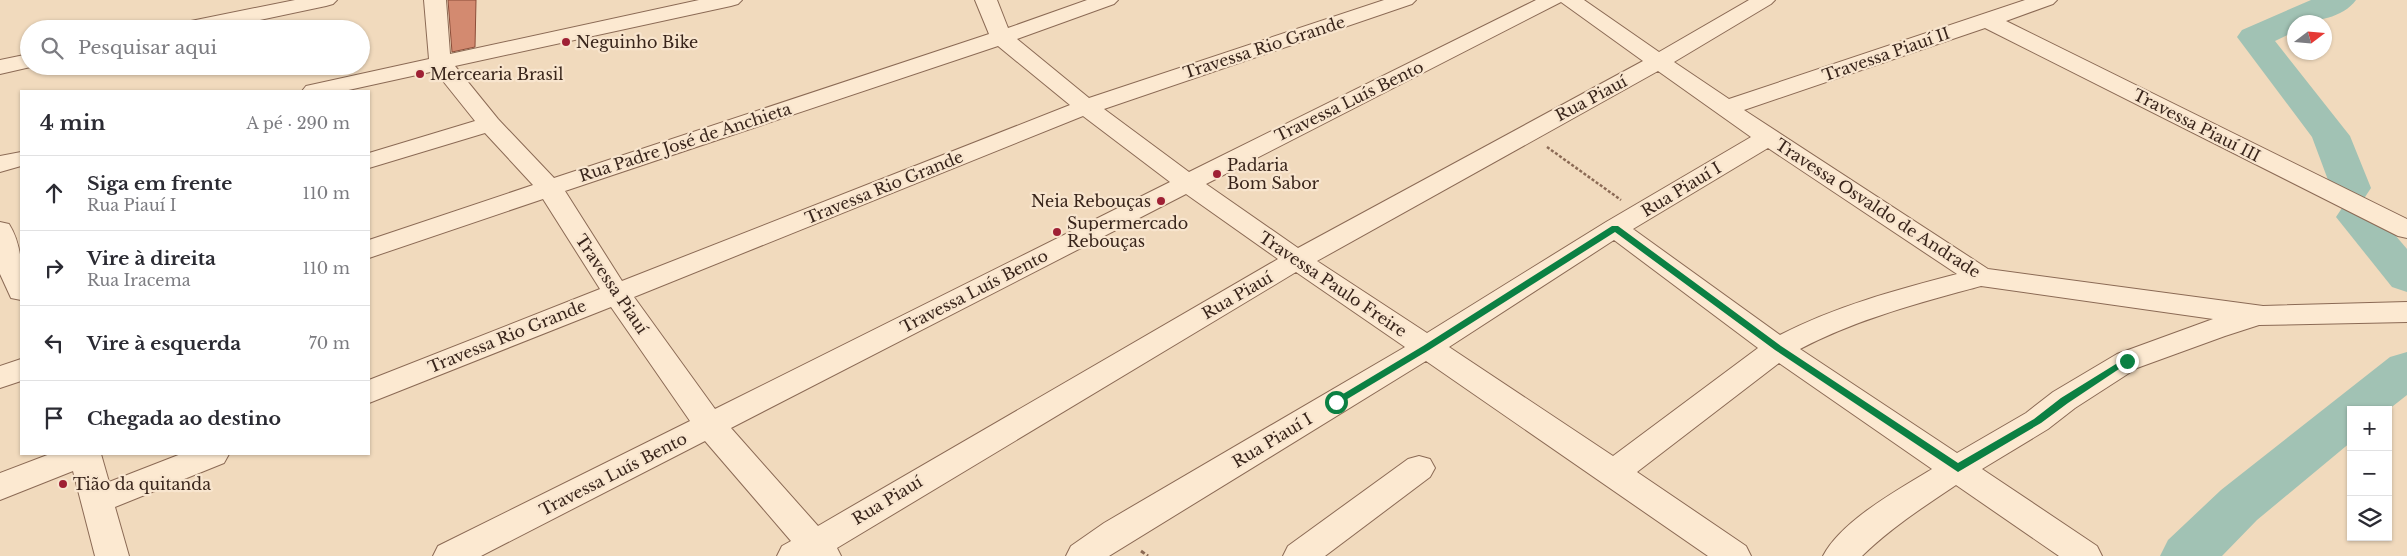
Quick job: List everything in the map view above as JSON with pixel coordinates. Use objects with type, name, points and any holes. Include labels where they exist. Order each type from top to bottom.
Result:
[{"type":"street","points":[[229,20],[326,0]]},
{"type":"street","points":[[435,0],[440,62]]},
{"type":"street","points":[[318,90],[731,0]]},
{"type":"street","name":"Travessa Paulo Freire","points":[[986,0],[1002,38],[1086,107],[1186,182],[1297,260],[1734,556]]},
{"type":"street","name":"Rua Padre José de Anchieta","points":[[370,249],[549,187],[1002,38],[1107,0]]},
{"type":"street","name":"Travessa Rio Grande","points":[[370,392],[1086,107],[1405,0]]},
{"type":"street","name":"Travessa Luís Bento","points":[[450,556],[710,426],[1186,182],[1552,0]]},
{"type":"street","name":"Travessa Osvaldo de Andrade","points":[[1570,0],[1768,137],[1981,277],[2263,316],[2407,312]]},
{"type":"street","name":"Rua Piauí","points":[[810,552],[1297,260],[1659,61],[1764,0]]},
{"type":"street","name":"Travessa Piauí II","points":[[1727,108],[1992,10],[2018,9],[2046,0]]},
{"type":"street","name":"Travessa Piauí III","points":[[1992,10],[2407,230]]},
{"type":"street","name":"Travessa Piauí","points":[[440,62],[490,124],[549,187],[616,293],[710,426],[810,552]]},
{"type":"street","points":[[0,67],[20,63]]},
{"type":"street","points":[[370,161],[490,124]]},
{"type":"street","name":"Rua Piauí I","points":[[1083,556],[1116,533],[1426,348],[1615,228],[1768,137]]},
{"type":"street","points":[[0,164],[20,160]]},
{"type":"street","points":[[1615,228],[1778,348],[1958,468],[2085,556]]},
{"type":"street","points":[[0,230],[13,274]]},
{"type":"street","points":[[1614,473],[1778,348],[1820,326],[1885,303],[1981,277]]},
{"type":"street","points":[[1840,556],[1869,528],[1958,468],[2038,421],[2064,400],[2127,361],[2236,321],[2263,316]]},
{"type":"street","points":[[0,377],[20,370]]},
{"type":"street","points":[[0,487],[81,455]]},
{"type":"street","points":[[84,455],[112,556]]},
{"type":"street","points":[[98,500],[210,455]]},
{"type":"street","points":[[1300,556],[1419,468]]},
{"type":"path","points":[[1527,132],[1640,214]]},
{"type":"building","points":[[448,0],[476,0],[475,47],[452,52]]},
{"type":"waterway","points":[[2339,0],[2254,37],[2331,136],[2351,188]]},
{"type":"waterway","points":[[2357,217],[2407,277]]},
{"type":"waterway","points":[[2361,406],[2407,369]]},
{"type":"waterway","points":[[2187,556],[2239,505],[2347,417]]},
{"type":"place","name":"Neguinho Bike","points":[[566,42]]},
{"type":"place","name":"Mercearia Brasil","points":[[420,74]]},
{"type":"place","name":"Padaria Bom Sabor","points":[[1217,174]]},
{"type":"place","name":"Neia Rebouças","points":[[1161,201]]},
{"type":"place","name":"Supermercado Rebouças","points":[[1057,232]]},
{"type":"place","name":"Tião da quitanda","points":[[63,484]]},
{"type":"route","points":[[1336,402],[1426,348],[1615,228],[1778,348],[1958,468],[2038,421],[2052,412],[2064,400],[2127,361]]}]
